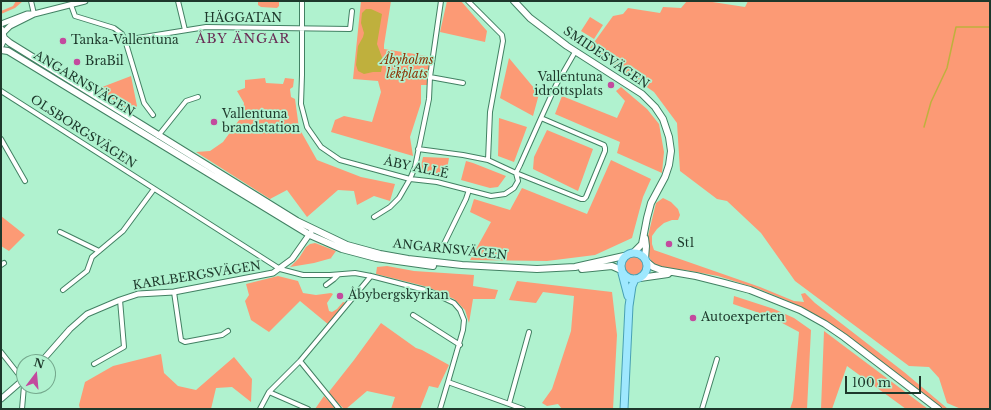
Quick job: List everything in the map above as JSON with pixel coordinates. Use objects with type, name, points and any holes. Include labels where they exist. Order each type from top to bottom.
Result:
[{"type":"main road","name":"SMIDESVÄGEN","points":[[514,1],[530,18],[575,52],[642,94],[655,107],[663,119],[669,136],[671,151],[669,165],[665,177],[651,203],[642,244],[634,252]]},
{"type":"main road","points":[[1,45],[3,33]]},
{"type":"main road","name":"ANGARNSVÄGEN","points":[[3,33],[10,43],[157,138],[196,166],[342,249],[376,258],[412,264],[518,271],[555,271],[612,266],[622,272]]},
{"type":"main road","name":"ANGARNSVÄGEN","points":[[1,50],[8,52],[157,138]]},
{"type":"main road","name":"ANGARNSVÄGEN","points":[[311,232],[347,245],[380,254],[408,259],[462,264],[537,269],[575,267],[624,256]]},
{"type":"main road","name":"SMIDESVÄGEN","points":[[644,235],[646,260]]},
{"type":"main road","points":[[629,306],[626,285],[620,262],[628,253],[634,252],[642,255],[653,267],[661,270],[696,276],[750,290],[800,310],[844,337],[938,409]]},
{"type":"main road","points":[[624,409],[629,306],[632,286],[637,278],[646,270],[646,260]]},
{"type":"main road","points":[[622,272],[629,278],[662,274],[680,274]]},
{"type":"street","points":[[30,1],[34,14]]},
{"type":"street","points":[[3,33],[10,26],[34,14],[84,1]]},
{"type":"street","points":[[178,1],[185,30]]},
{"type":"street","name":"ÅBY ALLÉ","points":[[302,1],[301,104],[307,127],[321,147],[340,160],[410,179],[437,182],[491,196],[505,194],[514,188],[518,180],[516,173],[488,160],[464,155],[418,149]]},
{"type":"street","points":[[374,217],[390,207],[399,198],[410,179],[414,167],[429,99],[430,77],[441,1]]},
{"type":"street","points":[[468,1],[502,35],[503,41],[490,112],[488,160]]},
{"type":"street","points":[[71,5],[75,16],[114,28],[122,34],[144,103],[153,115]]},
{"type":"street","points":[[302,29],[350,29],[352,11]]},
{"type":"street","points":[[1,24],[27,14],[34,14]]},
{"type":"street","name":"HÄGGATAN","points":[[125,40],[206,27],[302,29]]},
{"type":"street","points":[[541,118],[604,145],[604,151],[586,196],[581,199],[516,173],[541,118],[556,85],[575,52]]},
{"type":"street","points":[[430,77],[463,83]]},
{"type":"street","name":"OLSBORGSVÄGEN","points":[[1,91],[154,190],[280,268],[302,275],[338,275],[355,273],[371,276],[429,291],[454,303],[460,310],[464,320],[463,330],[460,345],[440,409]]},
{"type":"street","points":[[157,138],[186,101],[198,97]]},
{"type":"street","points":[[1,139],[25,181]]},
{"type":"street","points":[[63,290],[87,271],[92,256],[123,231],[154,190]]},
{"type":"street","points":[[444,244],[466,200],[469,190]]},
{"type":"street","points":[[60,232],[99,251]]},
{"type":"street","name":"KARLBERGSVÄGEN","points":[[48,354],[70,329],[87,314],[120,300],[138,294],[174,292],[273,273],[292,260],[311,232]]},
{"type":"street","points":[[326,285],[338,275]]},
{"type":"street","points":[[260,409],[269,392],[300,361],[371,276]]},
{"type":"street","points":[[174,292],[181,340],[185,342],[222,335],[228,331]]},
{"type":"street","points":[[94,364],[124,347],[120,300]]},
{"type":"street","points":[[413,316],[460,345]]},
{"type":"street","points":[[509,404],[530,332]]},
{"type":"street","points":[[1,352],[16,372]]},
{"type":"street","points":[[702,409],[717,359]]},
{"type":"street","points":[[300,361],[339,409]]},
{"type":"street","points":[[448,382],[523,409]]},
{"type":"street","points":[[1,399],[16,388]]},
{"type":"street","points":[[269,392],[308,409]]},
{"type":"street","points":[[22,409],[23,394]]},
{"type":"green space","points":[[16,1],[23,1],[15,8],[1,14],[1,11],[13,6]]},
{"type":"green space","points":[[258,1],[279,1],[279,6],[277,8],[261,7],[258,5]]},
{"type":"green space","name":"Åbyholms lekplats","points":[[361,1],[391,1],[384,49],[433,57],[430,85],[421,85],[421,103],[410,137],[413,156],[331,132],[335,120],[344,116],[372,122],[381,92],[378,81],[353,79]]},
{"type":"green space","points":[[447,1],[461,1],[487,31],[485,42],[440,32]]},
{"type":"green space","points":[[687,1],[706,1],[745,7],[748,1],[990,1],[990,409],[961,409],[947,403],[939,378],[929,367],[909,366],[795,281],[761,233],[727,201],[717,199],[680,171],[677,123],[654,92],[590,48],[613,16],[623,14],[628,8],[660,13],[663,7],[681,8]]},
{"type":"green space","points":[[590,17],[603,25],[594,39],[581,31]]},
{"type":"green space","points":[[509,58],[539,94],[533,116],[500,98]]},
{"type":"green space","points":[[131,76],[137,106],[133,113],[97,89]]},
{"type":"green space","points":[[265,78],[266,83],[283,84],[285,78],[294,79],[293,87],[290,89],[291,97],[295,99],[299,128],[317,160],[361,177],[395,184],[390,201],[374,196],[357,205],[354,191],[338,190],[307,217],[287,190],[270,199],[196,152],[210,151],[223,142],[242,116],[244,103],[237,91],[245,88],[245,80]]},
{"type":"green space","points":[[621,87],[647,109],[659,124],[664,152],[662,173],[617,153],[620,142],[555,114],[562,96],[617,118],[625,101],[616,91]]},
{"type":"green space","points":[[499,118],[527,127],[514,162],[498,156]]},
{"type":"green space","points":[[547,130],[593,149],[578,191],[533,169],[534,157]]},
{"type":"green space","points":[[423,157],[449,158],[446,175],[420,170]]},
{"type":"green space","points":[[611,160],[651,179],[643,197],[632,238],[595,255],[547,261],[470,260],[491,222],[470,212],[474,199],[510,210],[522,188],[587,214]]},
{"type":"green space","points":[[466,161],[506,176],[498,187],[490,188],[461,180]]},
{"type":"green space","points":[[663,198],[671,202],[678,209],[680,215],[678,220],[672,220],[664,223],[657,229],[652,236],[654,250],[760,287],[794,301],[804,302],[801,294],[805,293],[815,303],[904,372],[948,409],[943,409],[832,326],[814,314],[788,301],[759,289],[718,276],[685,270],[659,268],[653,264],[648,255],[648,236],[656,203]]},
{"type":"green space","points":[[1,216],[25,235],[9,251],[1,246]]},
{"type":"green space","points":[[315,243],[336,251],[332,258],[290,267],[299,258],[306,247]]},
{"type":"green space","points":[[634,255],[641,258],[644,265],[641,272],[634,275],[627,272],[624,265],[627,258]]},
{"type":"green space","points":[[387,266],[414,271],[474,275],[473,286],[498,290],[495,299],[473,299],[469,323],[465,310],[454,299],[428,287],[376,274],[377,267]]},
{"type":"green space","points":[[278,276],[298,281],[303,293],[316,295],[333,294],[327,303],[329,311],[332,312],[337,309],[343,302],[347,303],[329,325],[300,301],[269,332],[251,320],[245,301],[249,295],[246,284]]},
{"type":"green space","points":[[517,281],[612,292],[617,335],[613,409],[562,409],[558,404],[547,406],[542,403],[552,389],[571,331],[574,296],[543,292],[536,303],[509,300]]},
{"type":"green space","points":[[734,296],[774,309],[794,318],[811,330],[807,409],[790,409],[793,400],[799,332],[771,317],[733,304]]},
{"type":"green space","points":[[381,323],[416,348],[449,365],[438,388],[429,386],[420,409],[391,409],[395,397],[367,391],[346,409],[344,409],[328,393]]},
{"type":"green space","points":[[824,331],[928,409],[906,409],[847,366],[832,409],[821,409]]},
{"type":"green space","points":[[161,354],[164,373],[178,386],[196,390],[234,357],[252,379],[251,402],[232,387],[216,388],[211,409],[80,409],[79,405],[85,382],[113,366]]},
{"type":"green space","points":[[324,396],[336,409],[315,409]]},
{"type":"shaded area","points":[[366,9],[371,9],[382,14],[377,44],[383,60],[381,72],[364,74],[358,71],[356,65],[358,46],[364,33],[361,23],[362,13]]},
{"type":"waterway","points":[[924,127],[931,102],[947,68],[956,27],[990,27]]},
{"type":"place","name":"Tanka-Vallentuna","points":[[63,41]]},
{"type":"place","name":"BraBil","points":[[77,62]]},
{"type":"place","name":"Vallentuna idrottsplats","points":[[611,85]]},
{"type":"place","name":"Vallentuna brandstation","points":[[214,122]]},
{"type":"place","name":"St1","points":[[669,244]]},
{"type":"place","name":"Åbybergskyrkan","points":[[340,296]]},
{"type":"place","name":"Autoexperten","points":[[693,318]]},
{"type":"district","name":"ÅBY ÄNGAR","points":[[243,39]]}]
